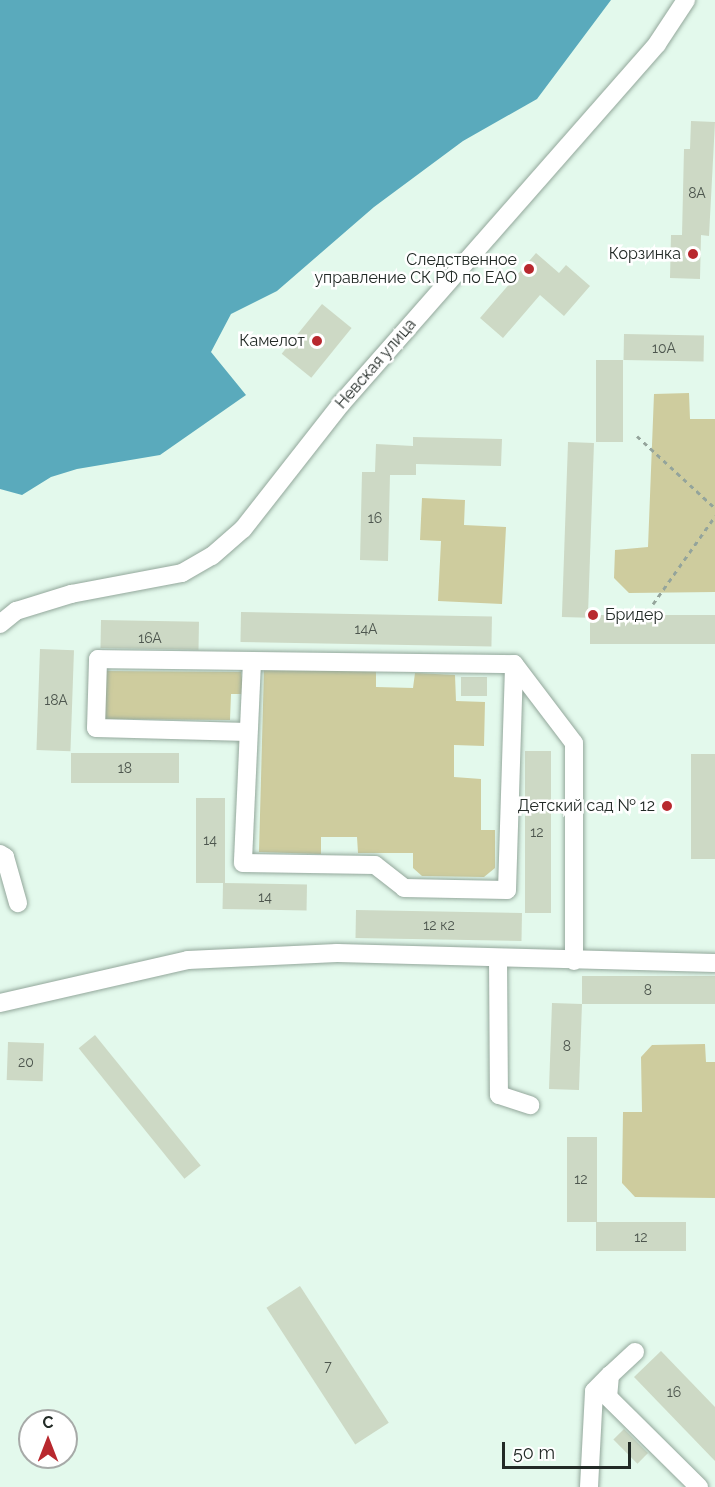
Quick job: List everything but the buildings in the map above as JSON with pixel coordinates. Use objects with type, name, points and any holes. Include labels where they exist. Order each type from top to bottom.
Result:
[{"type":"street","name":"Невская улица","points":[[0,624],[8,608],[182,573],[243,529],[341,404],[657,44],[686,0]]},
{"type":"street","points":[[249,732],[96,728],[98,659],[514,664]]},
{"type":"street","points":[[252,662],[243,863],[375,866],[404,888],[507,891],[514,664]]},
{"type":"street","points":[[514,664],[574,743],[574,961]]},
{"type":"street","points":[[0,854],[6,857],[18,903]]},
{"type":"street","points":[[0,1003],[188,960],[337,953],[715,963]]},
{"type":"street","points":[[498,958],[499,1095],[530,1105]]},
{"type":"street","points":[[589,1487],[594,1391],[634,1352]]},
{"type":"street","points":[[610,1375],[608,1397],[699,1487]]},
{"type":"path","points":[[637,436],[715,508]]},
{"type":"path","points":[[653,604],[715,516]]},
{"type":"shaded area","points":[[689,393],[690,419],[715,419],[715,592],[629,593],[614,578],[615,550],[648,547],[654,394]]},
{"type":"shaded area","points":[[422,498],[465,500],[464,525],[506,527],[502,604],[438,601],[441,541],[420,540]]},
{"type":"shaded area","points":[[264,669],[376,671],[376,687],[413,688],[415,673],[455,675],[456,701],[485,702],[484,746],[454,745],[454,777],[481,779],[481,830],[495,830],[495,868],[484,877],[422,876],[413,868],[413,853],[358,853],[357,837],[321,837],[321,854],[259,852]]},
{"type":"shaded area","points":[[105,671],[241,672],[244,694],[231,694],[230,720],[104,719]]},
{"type":"shaded area","points":[[705,1044],[706,1062],[715,1062],[715,1198],[635,1197],[622,1183],[623,1112],[642,1112],[641,1057],[652,1045]]},
{"type":"water","points":[[0,0],[611,0],[537,99],[463,141],[374,207],[277,291],[231,314],[211,352],[246,395],[160,455],[77,469],[51,477],[22,495],[0,489]]},
{"type":"place","name":"Корзинка","points":[[693,254]]},
{"type":"place","name":"Следственное управление СК РФ по ЕАО","points":[[529,269]]},
{"type":"place","name":"Камелот","points":[[317,341]]},
{"type":"place","name":"Бридер","points":[[593,615]]},
{"type":"place","name":"Детский сад № 12","points":[[667,806]]}]
